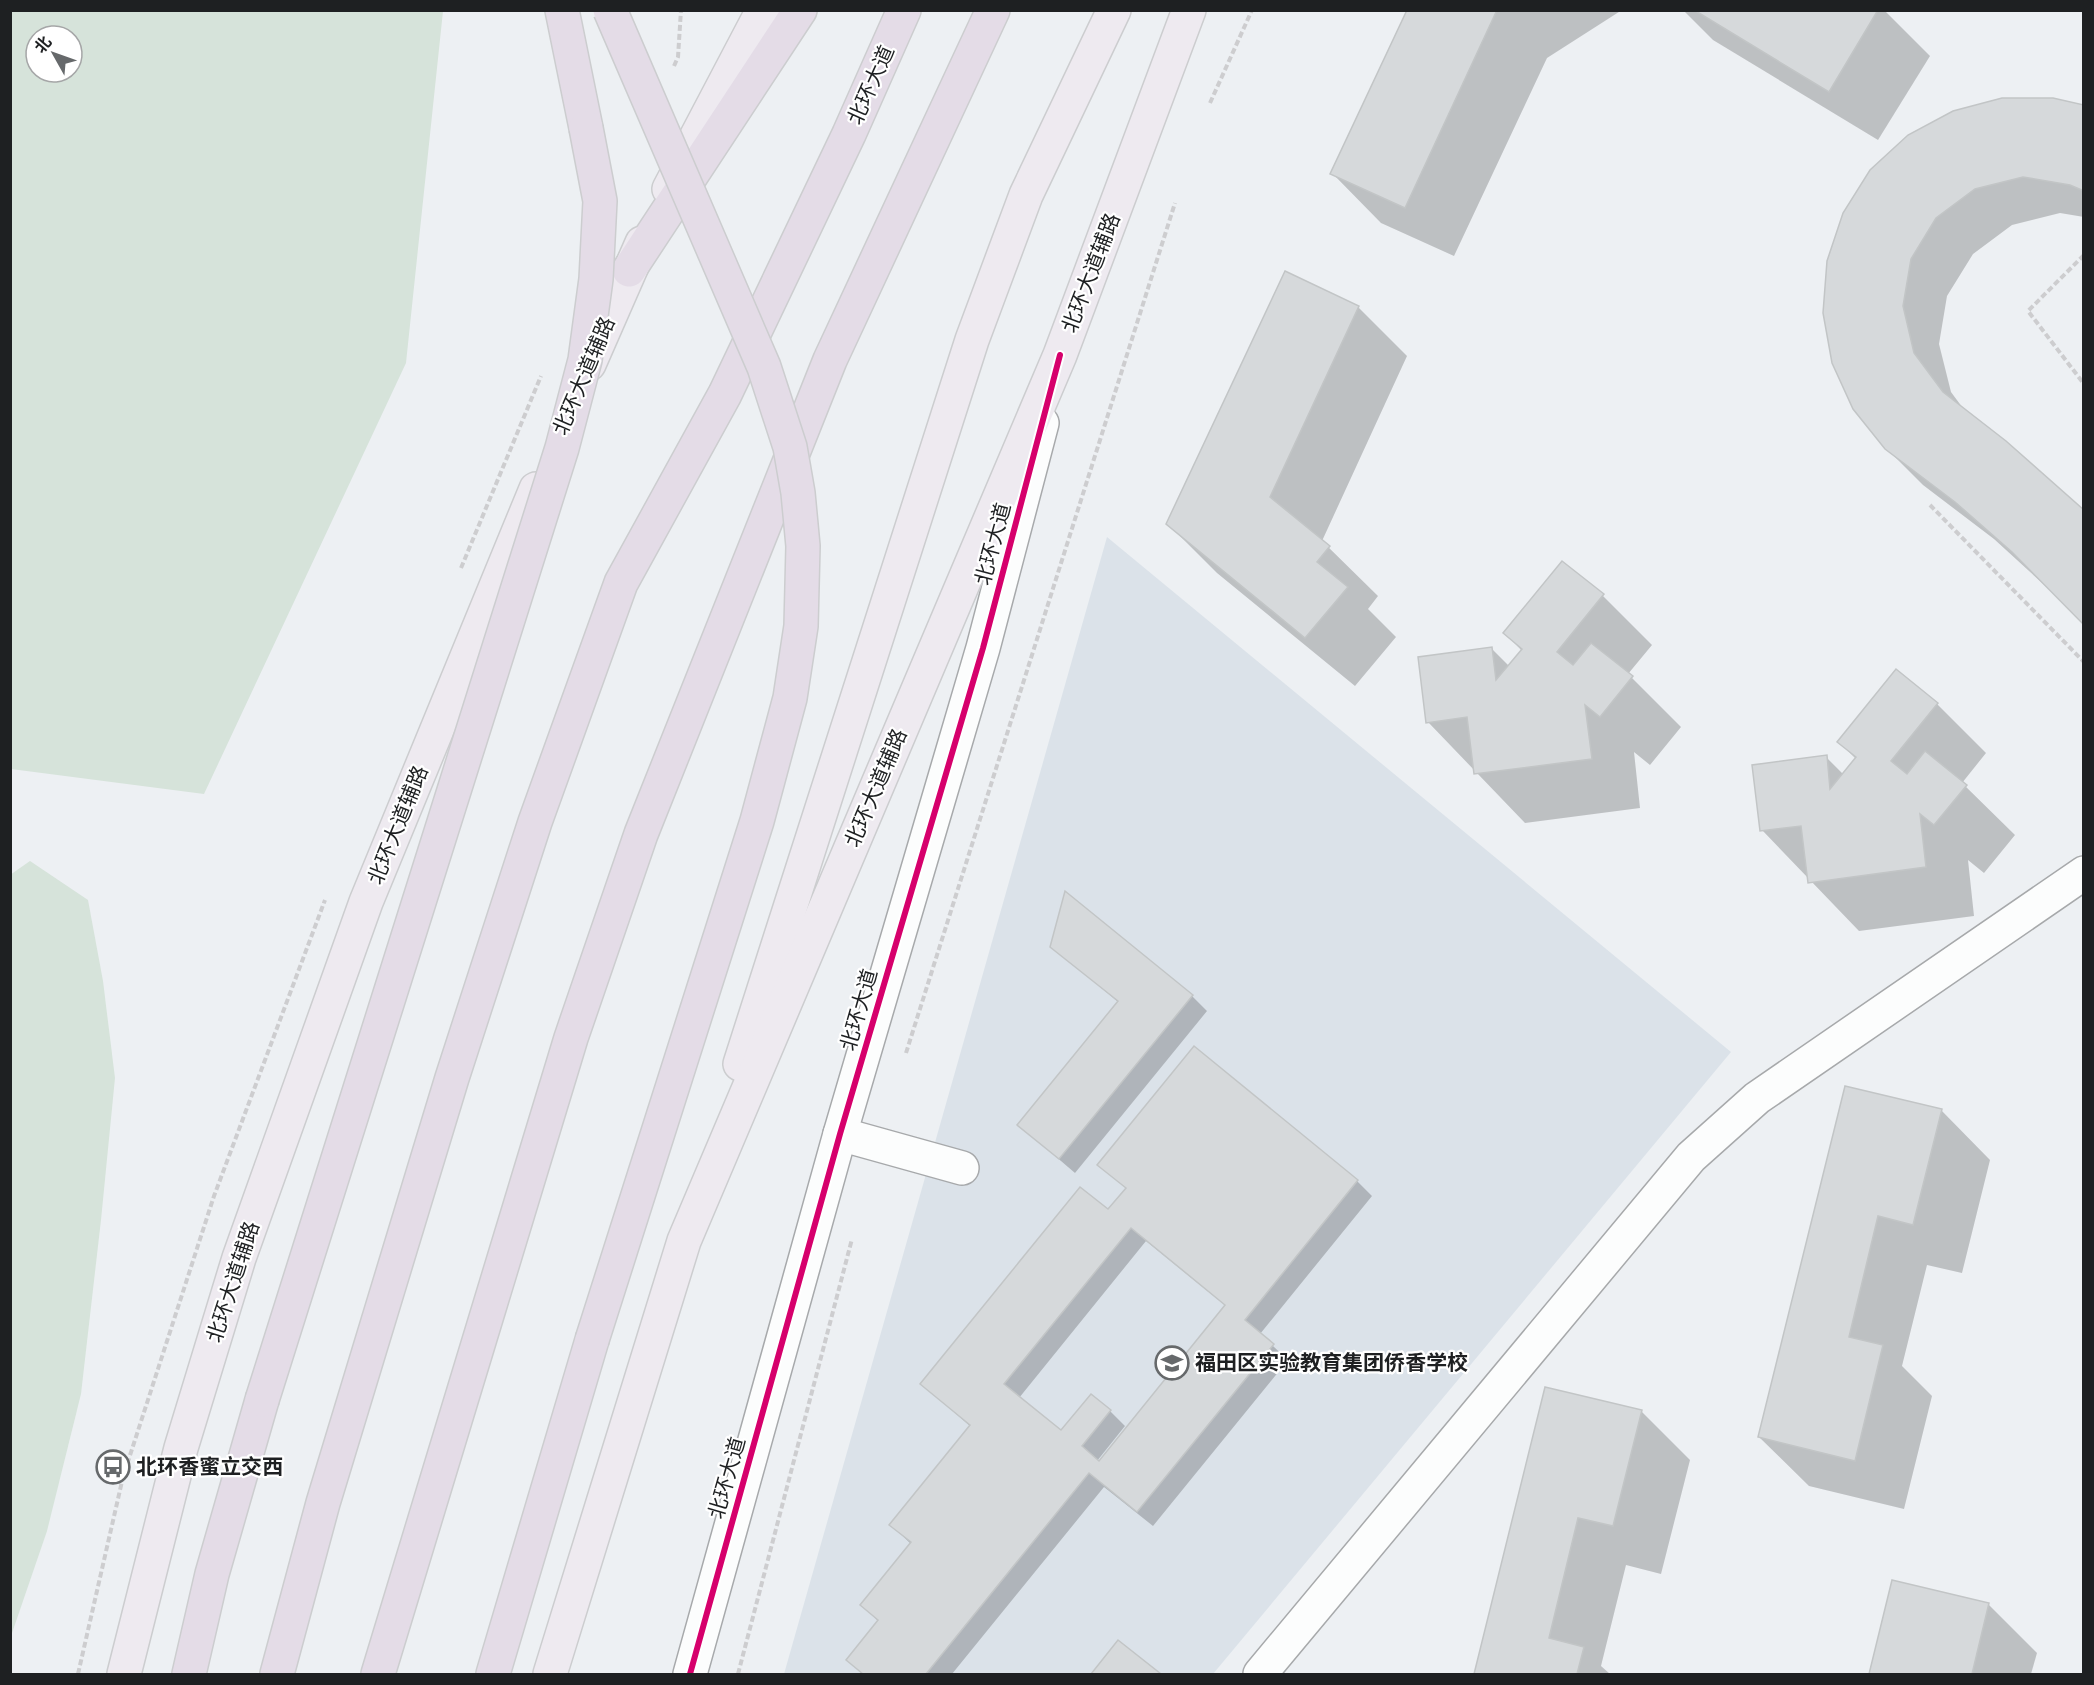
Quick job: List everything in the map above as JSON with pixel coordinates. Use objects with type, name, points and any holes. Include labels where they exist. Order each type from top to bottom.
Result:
[{"type":"highway","points":[[189,1674],[212,1574],[262,1400],[562,448],[585,360],[596,279],[600,201],[562,10]]},
{"type":"highway","points":[[493,1674],[592,1340],[758,821],[789,698],[801,626],[802,581],[798,493],[790,447],[764,367],[610,10]]},
{"type":"highway","points":[[629,270],[800,10]]},
{"type":"highway","name":"北环大道","points":[[277,1674],[323,1503],[452,1077],[535,822],[621,583],[725,394],[849,134],[904,10]]},
{"type":"highway","points":[[378,1674],[571,1038],[641,834],[830,360],[993,10]]},
{"type":"main road","name":"北环大道辅路","points":[[124,1674],[181,1448],[239,1258],[366,902],[496,584],[629,270],[694,137],[763,10]]},
{"type":"main road","points":[[684,1241],[972,340],[1026,195],[1114,10]]},
{"type":"main road","name":"北环大道辅路","points":[[550,1674],[684,1241],[1060,355],[1184,25],[1194,10]]},
{"type":"street","name":"北环大道","points":[[690,1674],[840,1134],[983,648],[1060,355]]},
{"type":"street","points":[[1260,1674],[1691,1157],[1757,1098],[2084,873]]},
{"type":"street","points":[[840,1134],[962,1168]]},
{"type":"path","points":[[1210,103],[1252,10]]},
{"type":"path","points":[[906,1053],[1175,203]]},
{"type":"path","points":[[2084,255],[2028,311],[2084,384]]},
{"type":"path","points":[[1930,505],[2084,662]]},
{"type":"path","points":[[738,1674],[852,1239]]},
{"type":"shaded area","points":[[11,10],[443,11],[406,363],[204,794],[11,769]]},
{"type":"shaded area","name":"福田区实验教育集团侨香学校","points":[[1107,537],[1731,1052],[1213,1674],[784,1674]]},
{"type":"shaded area","points":[[30,861],[88,900],[103,981],[115,1078],[81,1394],[47,1531],[11,1636],[10,875]]},
{"type":"building","points":[[1407,10],[1497,10],[1405,208],[1330,174]]},
{"type":"building","points":[[1694,10],[1878,10],[1829,92]]},
{"type":"building","points":[[2002,98],[2053,98],[2084,105],[2084,191],[2070,185],[2023,177],[1975,189],[1936,218],[1911,259],[1903,306],[1914,353],[1943,392],[2006,441],[2084,510],[2084,625],[2012,552],[1955,502],[1885,449],[1853,409],[1832,363],[1823,313],[1827,261],[1843,213],[1870,170],[1908,135],[1953,111]]},
{"type":"building","points":[[1285,271],[1359,306],[1270,497],[1330,546],[1317,562],[1348,587],[1305,638],[1166,524]]},
{"type":"building","points":[[1562,561],[1604,594],[1557,652],[1573,665],[1591,643],[1633,676],[1600,717],[1585,705],[1592,759],[1474,774],[1467,717],[1426,723],[1418,657],[1492,647],[1496,680],[1522,649],[1503,633]]},
{"type":"building","points":[[1896,669],[1938,703],[1891,761],[1907,774],[1925,751],[1967,785],[1934,825],[1920,814],[1926,867],[1808,883],[1801,826],[1760,831],[1752,765],[1827,755],[1830,789],[1856,757],[1837,742]]},
{"type":"building","points":[[1065,891],[1193,995],[1059,1159],[1017,1125],[1118,1001],[1050,947]]},
{"type":"building","points":[[1194,1046],[1358,1180],[1245,1320],[1274,1344],[1137,1512],[1089,1473],[926,1674],[863,1674],[846,1660],[878,1620],[860,1605],[911,1542],[889,1525],[970,1425],[920,1384],[1080,1187],[1108,1209],[1126,1188],[1097,1165]],"holes":[[[1131,1228],[1225,1305],[1099,1461],[1082,1446],[1111,1410],[1091,1394],[1061,1430],[1004,1384]]]},
{"type":"building","points":[[1845,1086],[1942,1109],[1913,1225],[1878,1216],[1849,1337],[1883,1345],[1855,1461],[1758,1437]]},
{"type":"building","points":[[1545,1387],[1642,1410],[1613,1526],[1578,1518],[1549,1638],[1584,1647],[1577,1674],[1474,1674]]},
{"type":"building","points":[[1892,1580],[1989,1603],[1972,1674],[1869,1674]]},
{"type":"building","points":[[1118,1640],[1161,1674],[1091,1674]]},
{"type":"cycle path","points":[[690,1674],[840,1134],[983,648],[1060,355]]},
{"type":"place","name":"福田区实验教育集团侨香学校","points":[[1172,1363]]},
{"type":"place","name":"北环香蜜立交西","points":[[113,1467]]}]
